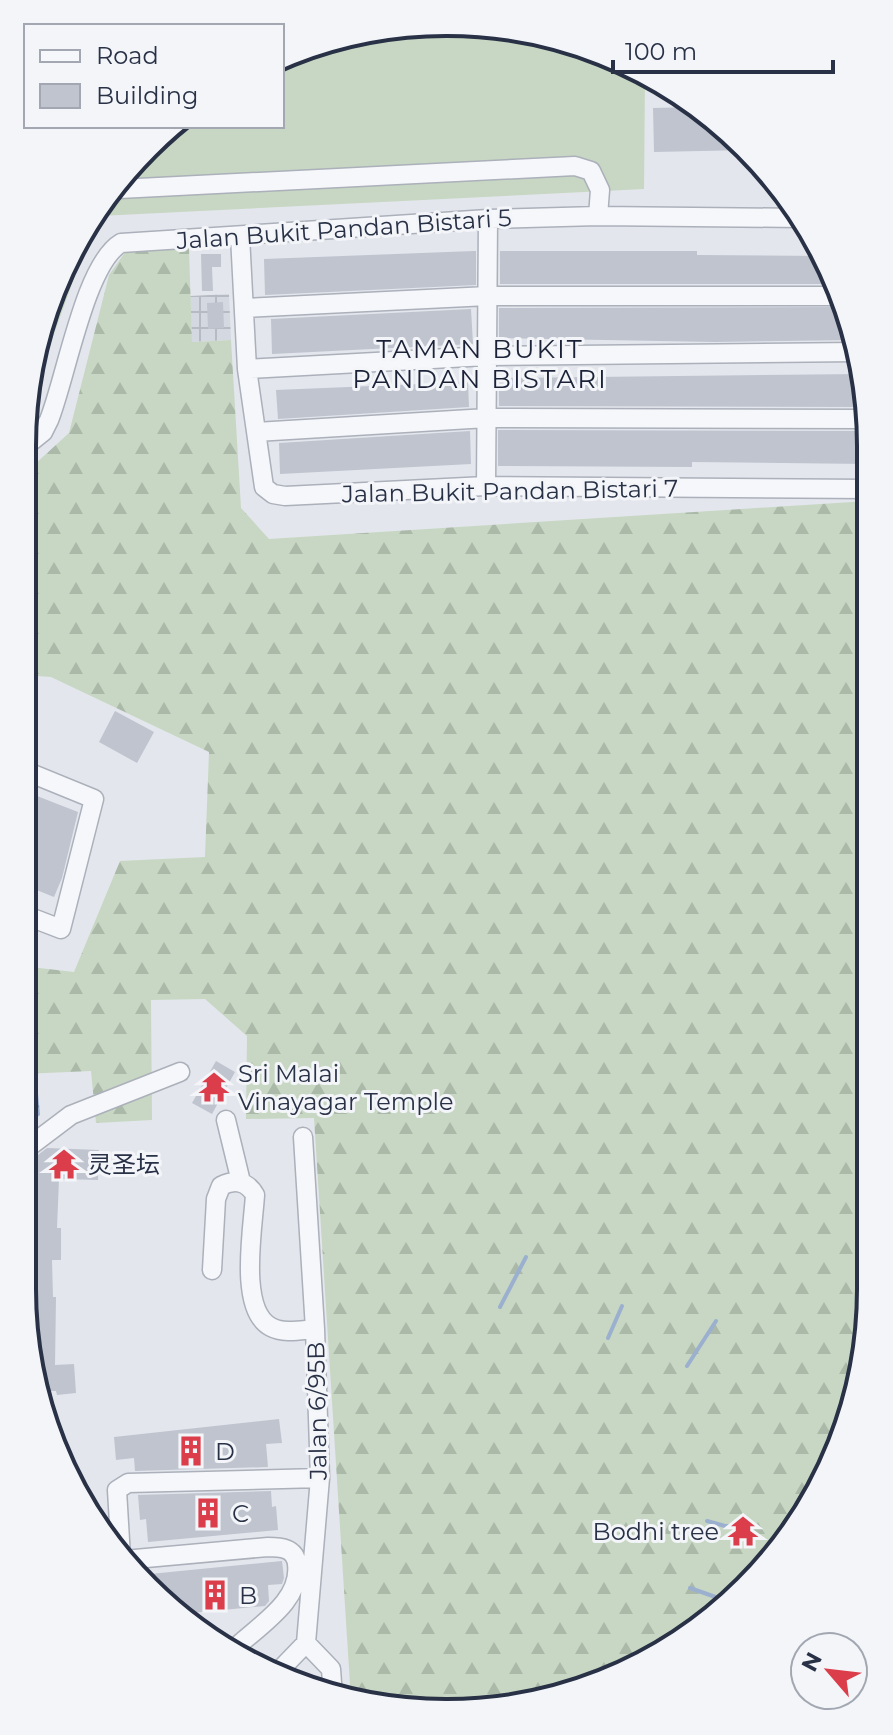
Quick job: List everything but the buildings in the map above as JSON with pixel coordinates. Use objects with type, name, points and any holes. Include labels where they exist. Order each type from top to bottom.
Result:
[{"type":"street","points":[[128,189],[575,166],[591,171],[600,190],[598,216]]},
{"type":"street","name":"Jalan Bukit Pandan Bistari 5","points":[[36,437],[49,420],[102,261],[114,247],[130,241],[488,219],[598,216],[788,218]]},
{"type":"street","points":[[486,486],[488,219]]},
{"type":"street","name":"Jalan Bukit Pandan Bistari 7","points":[[240,236],[247,369],[264,487],[279,496],[486,486],[857,489]]},
{"type":"street","points":[[244,308],[488,296],[828,296]]},
{"type":"street","points":[[247,369],[487,356],[846,352]]},
{"type":"street","points":[[256,432],[487,418],[856,419]]},
{"type":"street","points":[[36,775],[94,799],[61,929],[36,919]]},
{"type":"street","points":[[36,1141],[71,1115],[180,1072]]},
{"type":"street","points":[[226,1120],[241,1182]]},
{"type":"street","name":"Jalan 6/95B","points":[[303,1137],[315,1329],[320,1478],[306,1643]]},
{"type":"street","points":[[212,1270],[216,1199],[221,1186],[232,1180],[241,1182],[251,1188],[255,1195],[250,1295],[258,1316],[270,1327],[282,1331],[315,1329]]},
{"type":"street","points":[[120,1537],[117,1490],[128,1483],[320,1478]]},
{"type":"street","points":[[137,1558],[268,1547],[284,1547],[292,1553],[297,1564],[296,1588],[240,1644]]},
{"type":"street","points":[[284,1666],[306,1643],[331,1669],[332,1682]]},
{"type":"shaded area","points":[[229,294],[231,340],[192,342],[190,296]]},
{"type":"green space","points":[[420,37],[473,37],[527,44],[604,67],[645,87],[644,189],[107,216],[156,156],[188,128],[284,128],[284,69],[340,50]]},
{"type":"green space","points":[[189,249],[192,342],[231,340],[241,508],[269,539],[857,502],[857,1288],[853,1342],[843,1395],[826,1446],[802,1494],[772,1538],[737,1579],[696,1614],[652,1644],[604,1668],[553,1685],[500,1695],[446,1699],[393,1695],[350,1687],[314,1118],[246,1119],[247,1036],[205,999],[151,1000],[152,1120],[96,1123],[91,1071],[36,1073],[36,968],[74,972],[120,861],[205,857],[209,752],[51,677],[36,676],[36,463],[69,433],[109,275],[126,251]]},
{"type":"green space","points":[[80,262],[47,355],[67,289]]},
{"type":"water","points":[[36,1083],[40,1115],[36,1118]]},
{"type":"waterway","points":[[416,1103],[426,1099]]},
{"type":"waterway","points":[[500,1307],[526,1257]]},
{"type":"waterway","points":[[608,1338],[622,1306]]},
{"type":"waterway","points":[[687,1366],[716,1321]]},
{"type":"waterway","points":[[707,1521],[725,1526],[748,1526]]},
{"type":"waterway","points":[[690,1588],[717,1597]]},
{"type":"place","name":"Sri Malai Vinayagar Temple","points":[[214,1087]]},
{"type":"place","name":"灵圣坛","points":[[64,1164]]},
{"type":"place","name":"D","points":[[191,1451]]},
{"type":"place","name":"C","points":[[208,1513]]},
{"type":"place","name":"Bodhi tree","points":[[743,1531]]},
{"type":"place","name":"B","points":[[215,1595]]},
{"type":"district","name":"TAMAN BUKIT PANDAN BISTARI","points":[[480,364]]}]
